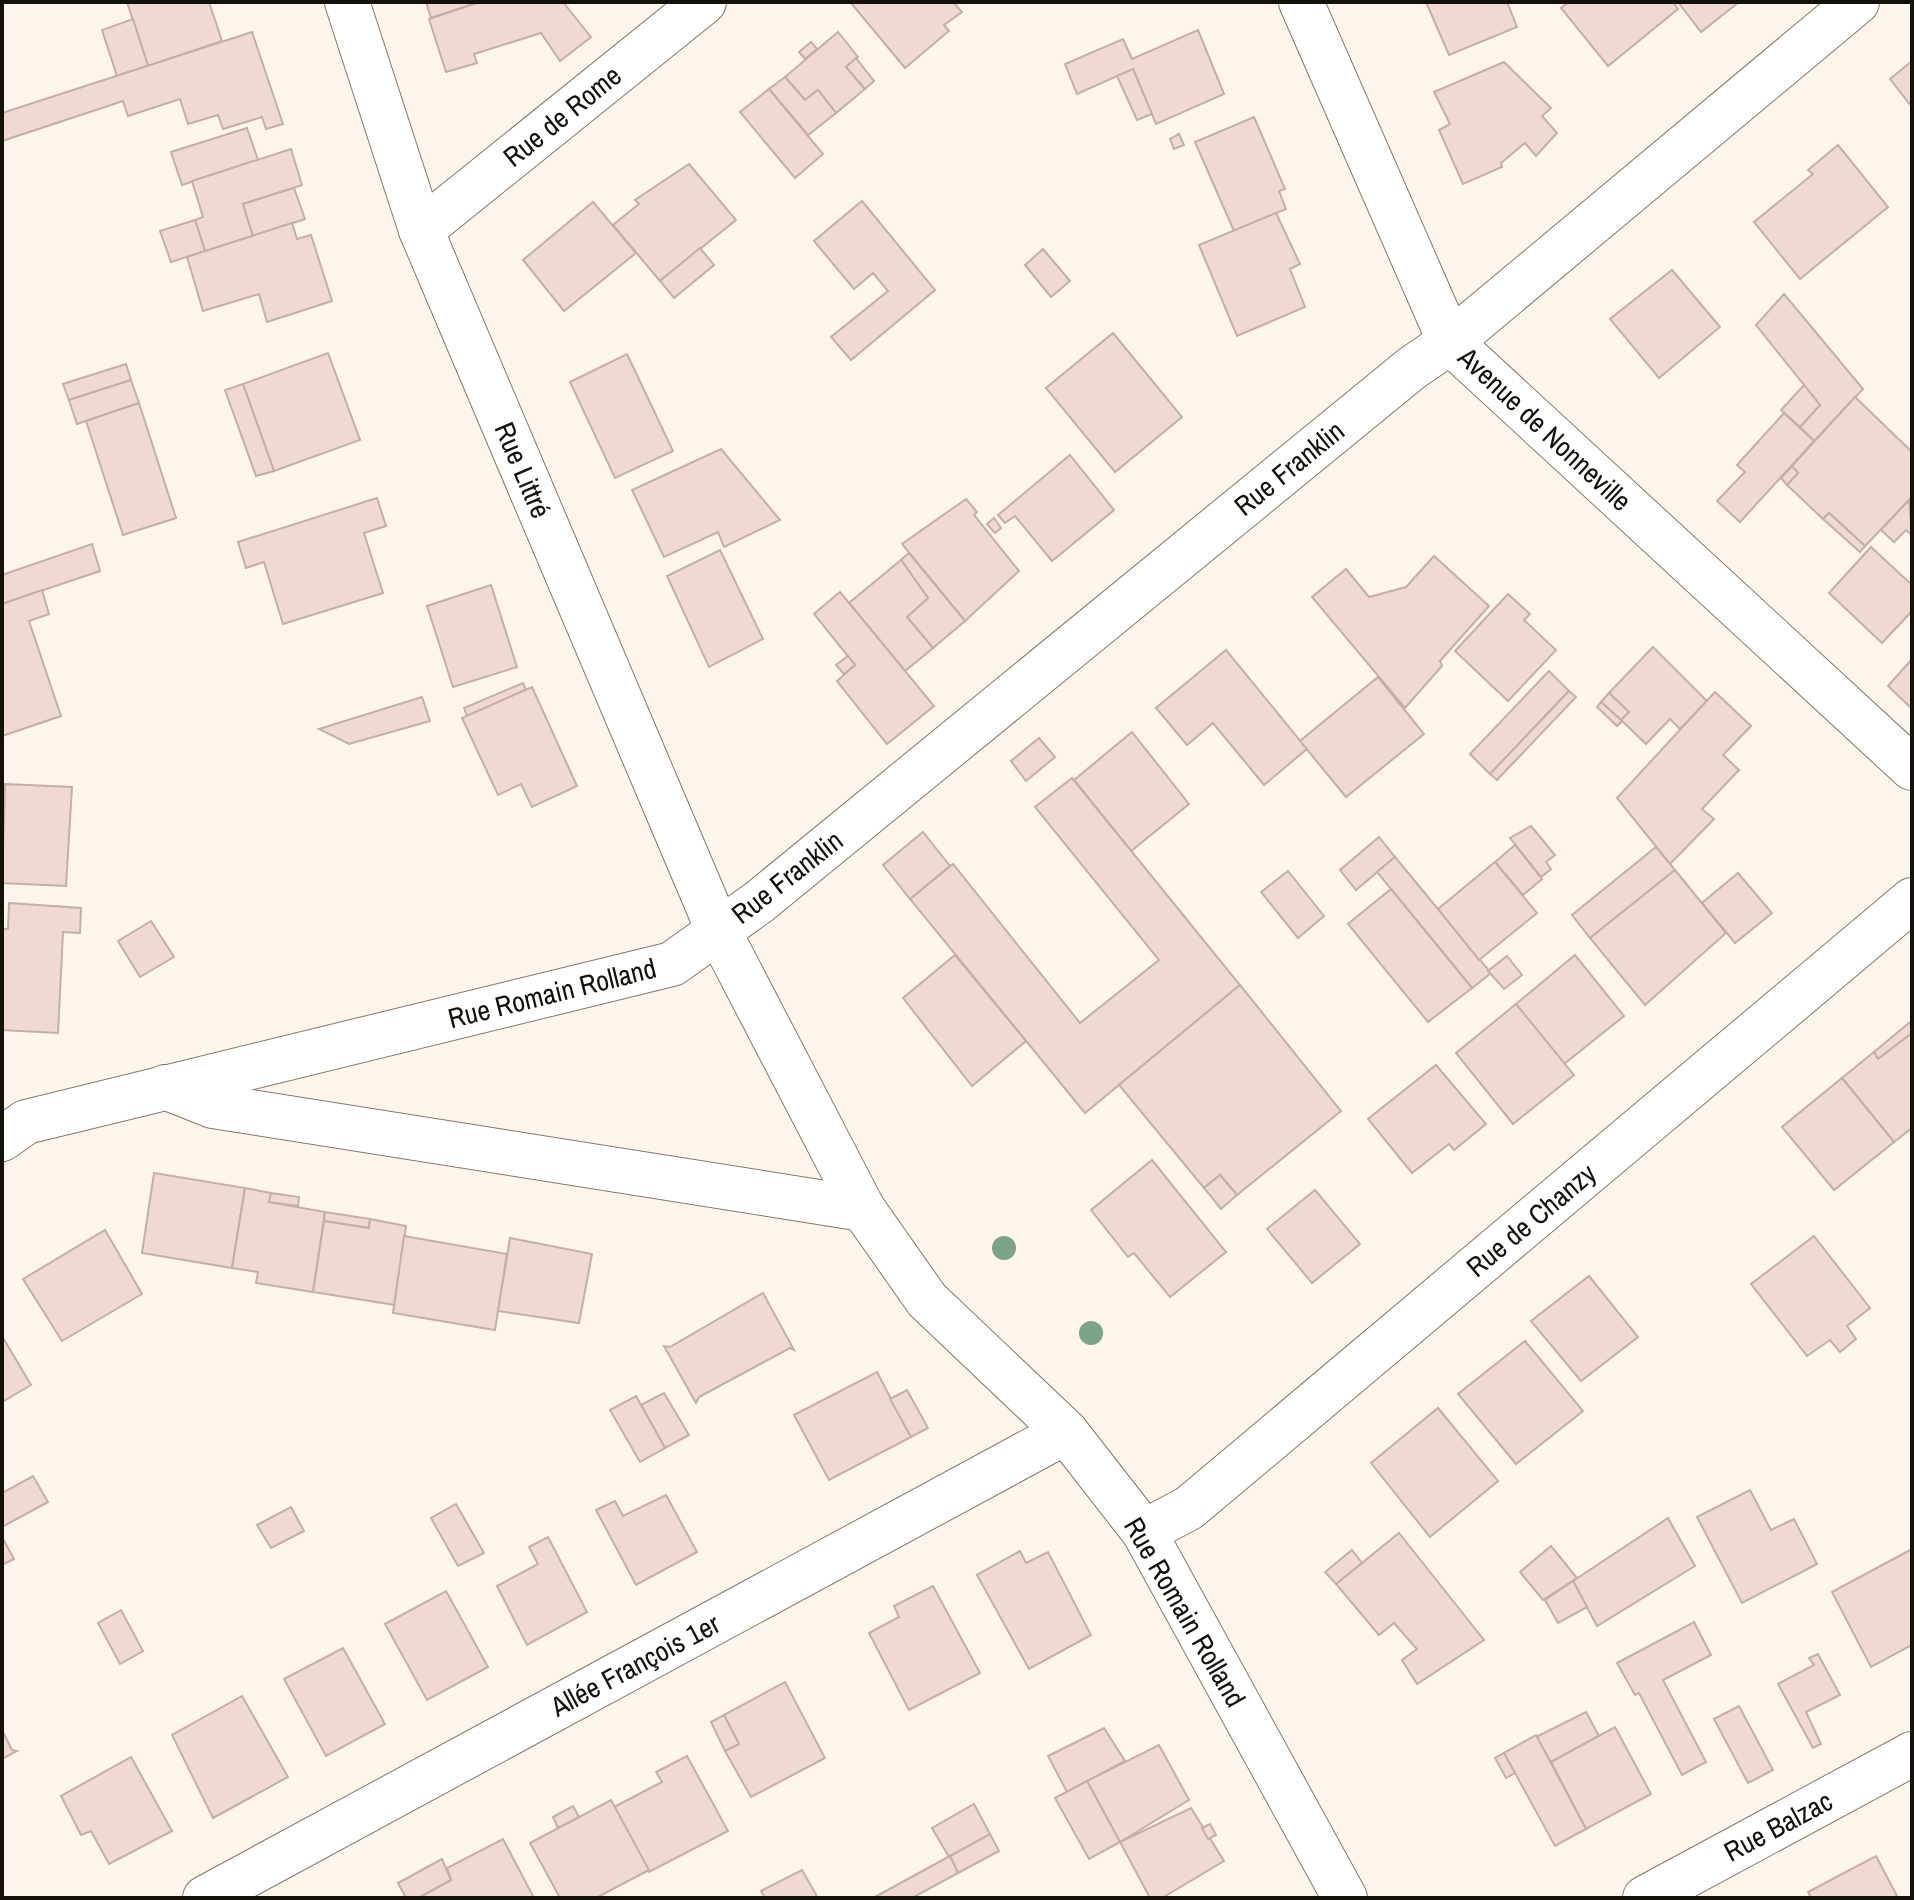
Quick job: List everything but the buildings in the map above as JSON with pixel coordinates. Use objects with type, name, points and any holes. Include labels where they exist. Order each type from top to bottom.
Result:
[{"type":"street","name":"Rue Littré","points":[[347,2],[421,230],[718,930]]},
{"type":"street","name":"Rue de Rome","points":[[421,230],[704,2]]},
{"type":"street","name":"Avenue de Nonneville","points":[[1301,2],[1450,342],[1912,768]]},
{"type":"street","name":"Rue Franklin","points":[[718,930],[759,902],[1412,368],[1450,342],[1857,2]]},
{"type":"street","name":"Rue de Chanzy","points":[[1144,1532],[1189,1508],[1912,900]]},
{"type":"street","name":"Rue Romain Rolland","points":[[2,1139],[26,1122],[672,964],[718,930],[863,1209],[927,1300],[1066,1432],[1144,1532],[1345,1898]]},
{"type":"street","points":[[165,1087],[213,1106],[863,1209]]},
{"type":"street","name":"Allée François 1er","points":[[205,1898],[1066,1432]]},
{"type":"street","name":"Rue Balzac","points":[[1645,1898],[1912,1754]]}]
